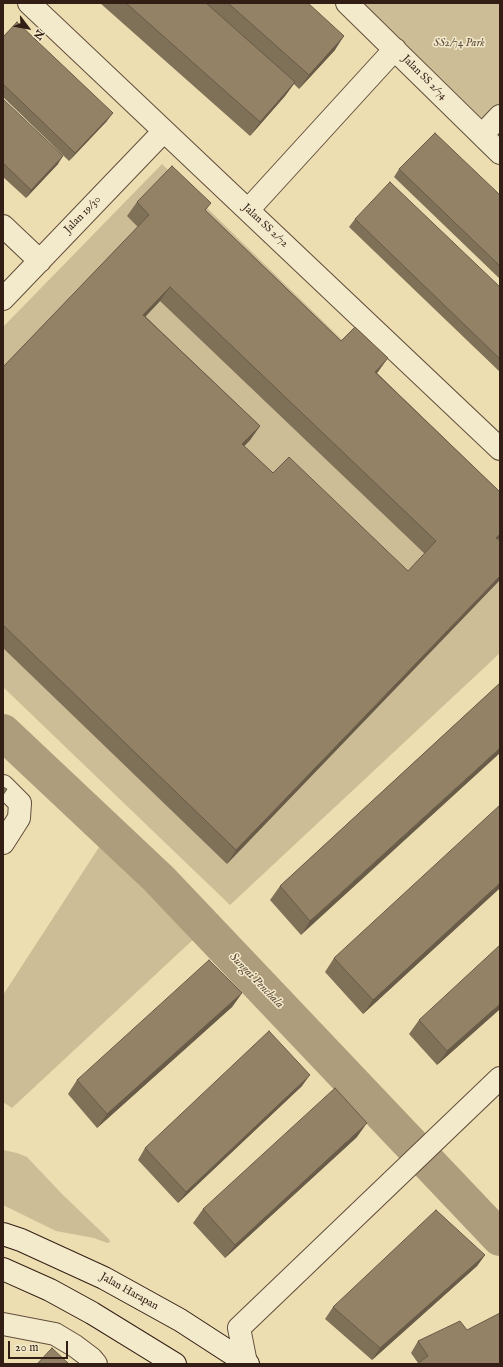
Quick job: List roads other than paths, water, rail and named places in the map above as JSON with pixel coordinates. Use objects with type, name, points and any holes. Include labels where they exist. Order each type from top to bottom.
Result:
[{"type":"street","name":"Jalan SS 2/72","points":[[29,3],[500,449]]},
{"type":"street","name":"Jalan SS 2/74","points":[[347,3],[500,153]]},
{"type":"street","points":[[248,210],[395,50]]},
{"type":"street","points":[[482,135],[500,116]]},
{"type":"street","name":"Jalan 19/30","points":[[3,299],[164,131]]},
{"type":"street","points":[[3,226],[40,261]]},
{"type":"street","points":[[3,786],[20,803],[19,818],[3,843]]},
{"type":"street","points":[[247,1363],[239,1328],[500,1078]]},
{"type":"street","name":"Jalan Harapan","points":[[3,1223],[12,1237],[104,1278],[180,1320],[247,1363]]},
{"type":"street","points":[[3,1269],[50,1290],[92,1313],[175,1364]]},
{"type":"street","points":[[3,1324],[55,1334],[75,1346],[91,1358],[96,1364]]},
{"type":"waterway","name":"Sungai Penchala","points":[[3,732],[159,879],[500,1238]]},
{"type":"park label","name":"SS2/74 Park","points":[[459,44]]}]
